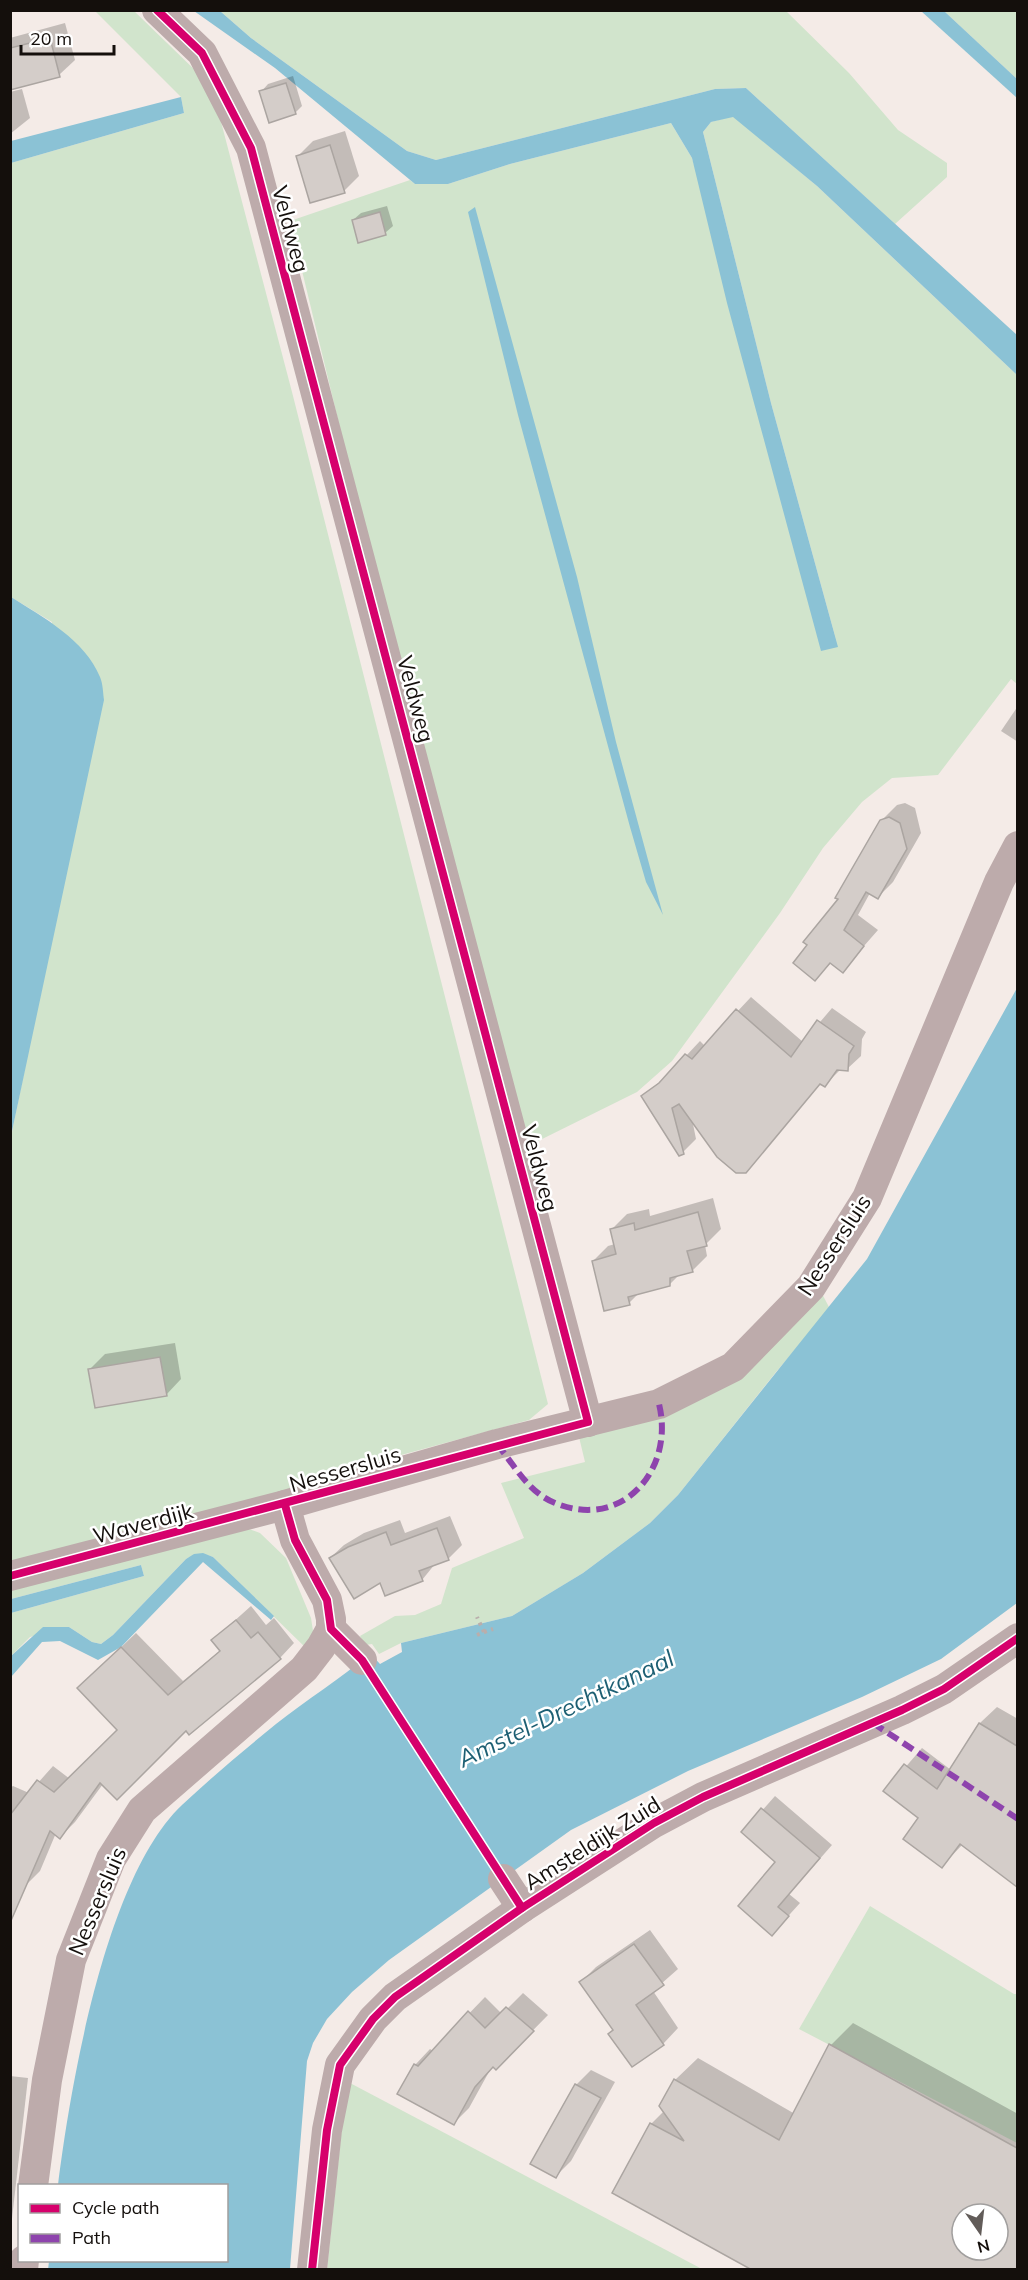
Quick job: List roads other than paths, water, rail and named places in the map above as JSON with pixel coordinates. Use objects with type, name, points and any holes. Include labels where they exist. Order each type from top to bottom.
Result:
[{"type":"street","name":"Veldweg","points":[[157,10],[202,53],[251,148],[588,1422]]},
{"type":"street","name":"Nessersluis","points":[[33,2184],[47,2080],[71,1960],[111,1859],[142,1810],[304,1670],[331,1629],[327,1600],[295,1540],[285,1505],[497,1444],[659,1404],[732,1367],[811,1287],[867,1198],[999,882],[1017,846]]},
{"type":"street","name":"Waverdijk","points":[[10,1576],[285,1505]]},
{"type":"street","points":[[331,1629],[362,1660]]},
{"type":"street","name":"Amsteldijk Zuid","points":[[312,2270],[327,2130],[340,2066],[373,2019],[395,1997],[522,1908],[654,1823],[702,1797],[913,1705],[944,1689],[1017,1638]]},
{"type":"street","points":[[503,1879],[522,1908]]},
{"type":"water","points":[[194,11],[220,11],[251,38],[407,151],[436,160],[715,89],[746,88],[1017,335],[1017,375],[817,186],[733,117],[711,122],[703,132],[771,403],[838,647],[821,651],[727,303],[692,158],[671,123],[510,164],[448,184],[415,184],[275,68]]},
{"type":"water","points":[[921,11],[944,11],[1017,79],[1017,98]]},
{"type":"water","points":[[181,97],[184,113],[11,163],[11,141]]},
{"type":"water","points":[[475,207],[577,577],[616,742],[663,915],[646,882],[630,827],[518,415],[468,212]]},
{"type":"water","points":[[11,597],[62,631],[84,652],[100,677],[104,700],[11,1136]]},
{"type":"water","name":"Amstel-Drechtkanaal","points":[[1017,988],[1017,1603],[941,1659],[862,1697],[688,1771],[571,1830],[389,1960],[352,1992],[327,2019],[313,2043],[307,2061],[290,2269],[48,2270],[49,2262],[228,2262],[228,2184],[58,2184],[72,2092],[96,1983],[132,1880],[155,1838],[182,1805],[228,1764],[276,1724],[370,1653],[380,1664],[402,1652],[401,1643],[512,1616],[583,1573],[650,1523],[678,1495],[867,1259]]},
{"type":"water","points":[[203,1553],[213,1557],[274,1616],[271,1620],[203,1562],[121,1647],[98,1660],[60,1641],[42,1642],[11,1677],[11,1656],[43,1627],[69,1627],[92,1642],[101,1644],[113,1635],[186,1559],[194,1554]]},
{"type":"water","points":[[141,1565],[144,1576],[11,1613],[11,1599]]}]
